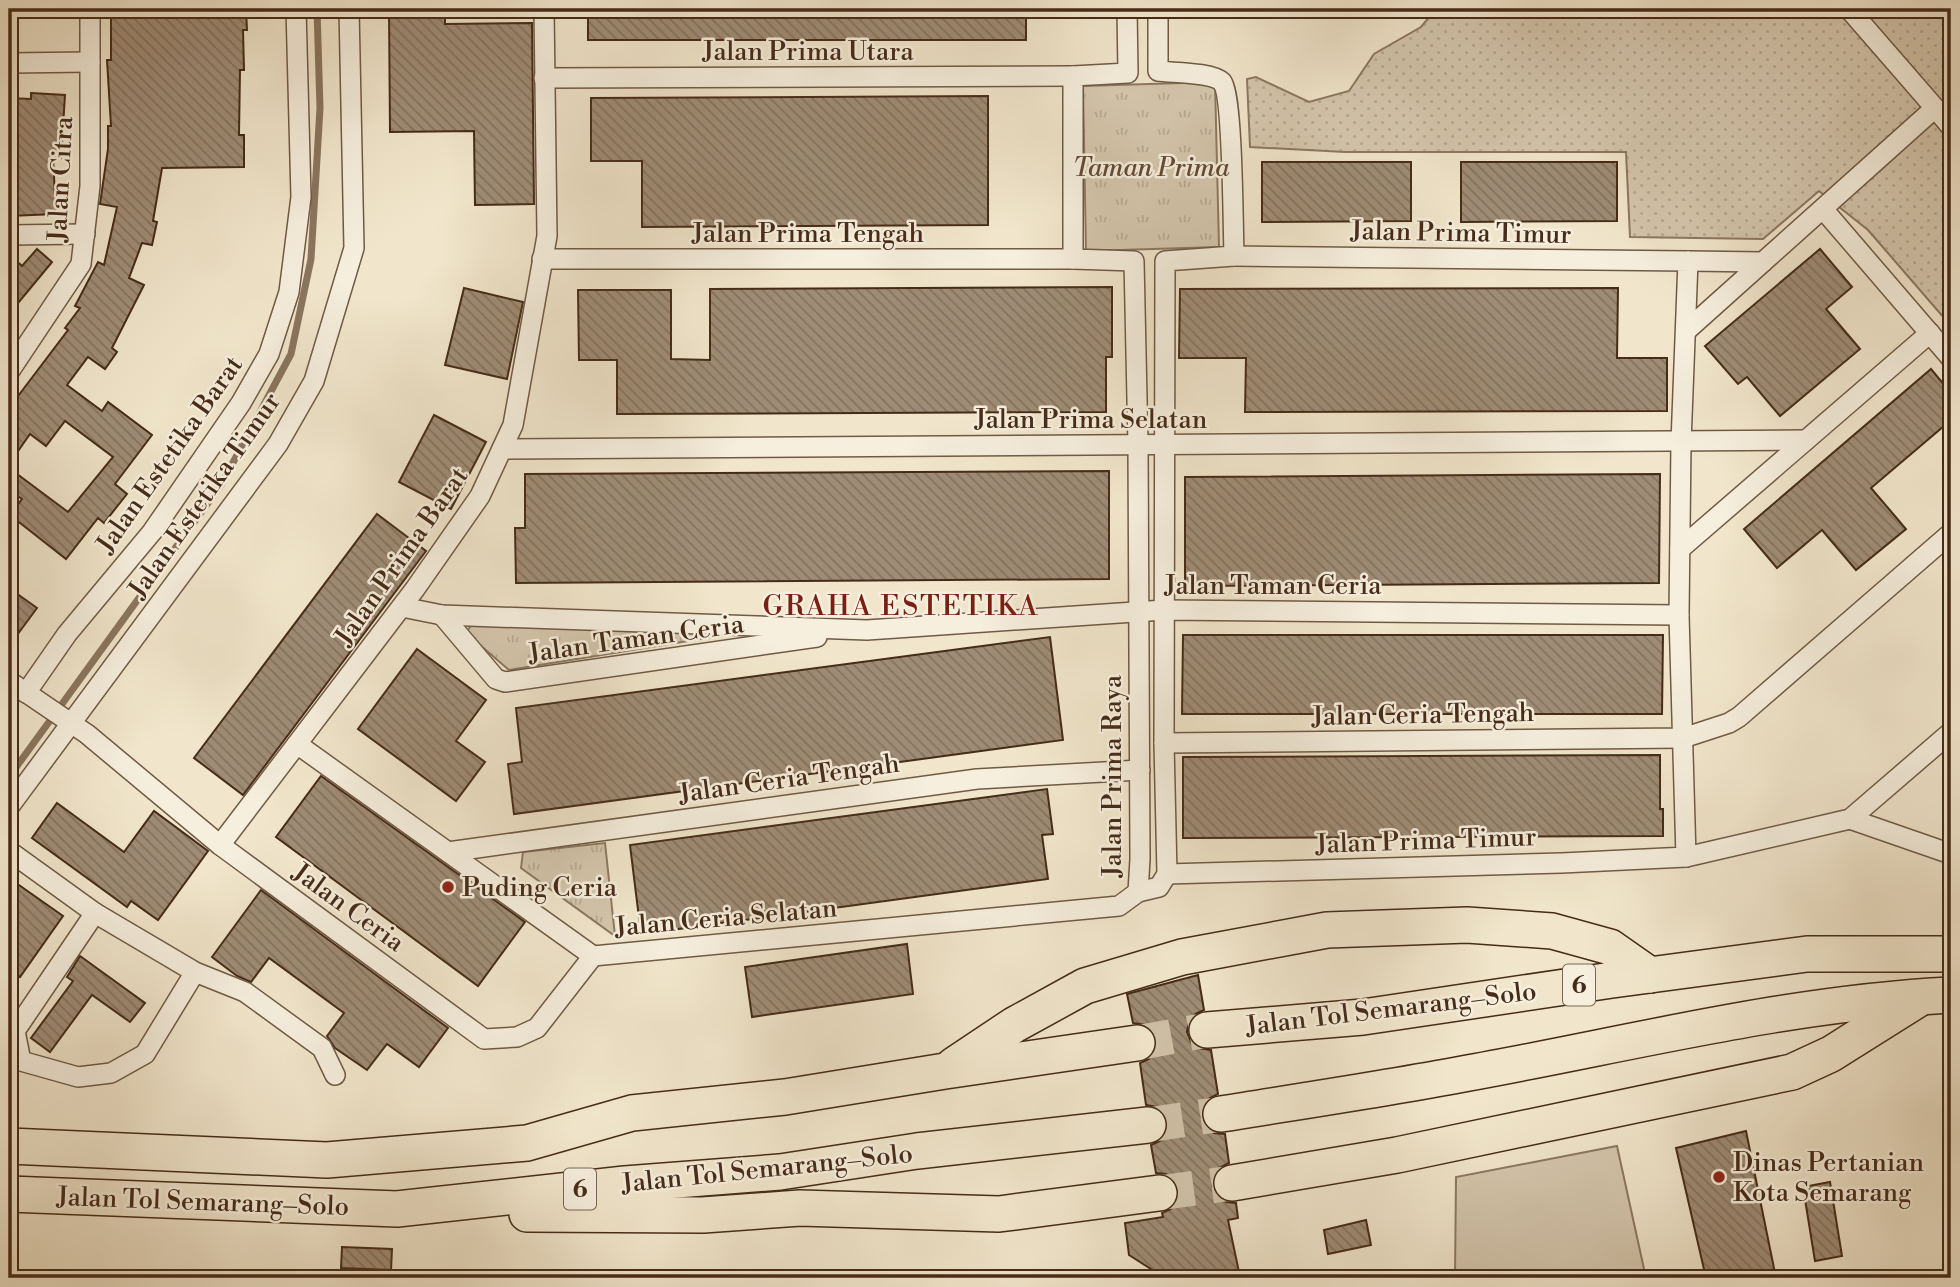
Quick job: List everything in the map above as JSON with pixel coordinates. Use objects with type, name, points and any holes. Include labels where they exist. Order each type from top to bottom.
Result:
[{"type":"highway","points":[[945,1070],[1014,1025],[1085,986],[1182,957],[1327,930],[1467,925],[1552,931],[1610,947],[1650,975]]},
{"type":"highway","name":"Jalan Tol Semarang–Solo","points":[[1207,1030],[1363,1017],[1807,954],[1951,954]]},
{"type":"highway","points":[[1221,1114],[1463,1074],[1714,1024],[1882,999],[1937,996]]},
{"type":"highway","points":[[1232,1183],[1397,1155],[1792,1072],[1831,1054],[1937,996]]},
{"type":"highway","name":"Jalan Tol Semarang–Solo","points":[[9,1146],[341,1158],[527,1143],[632,1113],[785,1097],[945,1070],[1137,1043]]},
{"type":"highway","name":"Jalan Tol Semarang–Solo","points":[[9,1194],[397,1209],[625,1184],[779,1172],[929,1149],[1148,1125]]},
{"type":"highway","points":[[397,1209],[526,1214],[703,1215],[800,1208],[999,1214],[1159,1193]]},
{"type":"street","name":"Jalan Citra","points":[[9,372],[81,264],[90,186],[90,9]]},
{"type":"street","name":"Jalan Estetika Barat","points":[[31,696],[67,634],[152,532],[241,403],[269,354],[289,292],[301,197],[296,9]]},
{"type":"street","name":"Jalan Estetika Timur","points":[[9,807],[69,722],[278,444],[314,381],[354,248],[349,9]]},
{"type":"street","name":"Jalan Prima Barat","points":[[220,845],[402,607],[480,496],[513,425],[547,236],[544,9]]},
{"type":"street","points":[[1127,9],[1128,73]]},
{"type":"street","points":[[1158,9],[1158,71]]},
{"type":"street","points":[[1849,9],[1951,127]]},
{"type":"street","points":[[9,62],[90,62]]},
{"type":"street","points":[[1158,71],[1212,77],[1221,82],[1225,89],[1229,130],[1234,256],[1165,261],[1073,259],[1073,76],[1128,73],[1158,71]]},
{"type":"street","name":"Jalan Prima Utara","points":[[544,78],[1073,76]]},
{"type":"street","points":[[1686,331],[1935,108]]},
{"type":"street","points":[[1823,209],[1951,358]]},
{"type":"street","points":[[9,235],[85,234]]},
{"type":"street","name":"Jalan Prima Timur","points":[[1234,256],[1763,262]]},
{"type":"street","name":"Jalan Prima Tengah","points":[[542,259],[1073,259]]},
{"type":"street","name":"Jalan Prima Raya","points":[[1134,261],[1138,445],[1138,892],[1159,887],[1167,874],[1164,743],[1165,261]]},
{"type":"street","points":[[1686,857],[1679,615],[1681,443],[1688,261]]},
{"type":"street","points":[[1680,549],[1930,333]]},
{"type":"street","points":[[1681,443],[1806,440]]},
{"type":"street","name":"Jalan Prima Selatan","points":[[502,449],[1681,443]]},
{"type":"street","points":[[1683,738],[1729,723],[1739,717],[1951,533]]},
{"type":"street","name":"Jalan Taman Ceria","points":[[402,607],[442,615],[867,630]]},
{"type":"street","name":"Jalan Taman Ceria","points":[[442,615],[496,679],[505,682],[867,630],[1137,611],[1679,615]]},
{"type":"street","name":"Jalan Ceria","points":[[9,681],[87,734],[220,845],[485,1039],[517,1037],[537,1028],[593,956]]},
{"type":"street","name":"Jalan Prima Timur","points":[[1167,874],[1686,857],[1850,818],[1951,732]]},
{"type":"street","name":"Jalan Ceria Tengah","points":[[1164,743],[1683,738]]},
{"type":"street","name":"Jalan Ceria Selatan","points":[[297,744],[593,956],[1119,906],[1138,892]]},
{"type":"street","name":"Jalan Ceria Tengah","points":[[448,852],[977,779],[1140,770]]},
{"type":"street","points":[[1850,818],[1951,854]]},
{"type":"street","points":[[9,851],[95,913],[195,971],[245,992],[321,1048],[335,1075]]},
{"type":"street","points":[[95,913],[12,1030],[19,1056],[25,1063],[78,1077],[111,1073],[145,1054],[195,971]]},
{"type":"green space","points":[[1436,9],[1951,9],[1951,326],[1868,230],[1819,191],[1763,239],[1630,237],[1626,152],[1345,152],[1250,147],[1247,79],[1256,77],[1309,102],[1349,91],[1374,54],[1421,27]]},
{"type":"green space","name":"Taman Prima","points":[[1215,82],[1219,247],[1086,251],[1083,86]]},
{"type":"green space","points":[[472,624],[768,628],[509,670],[466,633]]},
{"type":"green space","points":[[605,843],[615,936],[521,868],[523,852]]},
{"type":"green space","points":[[1617,1146],[1646,1278],[1455,1278],[1456,1177]]},
{"type":"building","points":[[111,9],[246,9],[247,30],[243,30],[244,70],[240,70],[239,135],[244,135],[244,167],[162,168],[152,245],[142,243],[129,278],[144,285],[112,348],[117,352],[105,369],[88,357],[67,385],[102,411],[108,402],[152,435],[115,484],[127,494],[104,523],[98,518],[66,559],[10,515],[22,499],[9,490],[9,468],[68,512],[113,457],[65,421],[46,446],[30,434],[9,464],[9,408],[68,330],[65,328],[80,308],[75,306],[98,262],[104,265],[117,207],[100,204],[108,149],[108,126],[111,126],[107,60],[111,60]]},
{"type":"building","points":[[389,9],[445,9],[445,24],[532,23],[534,204],[475,205],[474,131],[390,132]]},
{"type":"building","points":[[588,9],[1026,9],[1026,40],[588,40]]},
{"type":"building","points":[[31,93],[65,95],[61,158],[53,157],[56,214],[9,216],[9,98],[31,99]]},
{"type":"building","points":[[988,96],[988,225],[642,227],[642,161],[591,161],[591,98]]},
{"type":"building","points":[[1262,162],[1411,162],[1411,221],[1262,222]]},
{"type":"building","points":[[1461,162],[1617,162],[1617,221],[1461,222]]},
{"type":"building","points":[[37,249],[52,262],[9,314],[9,254],[22,266]]},
{"type":"building","points":[[1820,249],[1852,287],[1826,309],[1860,349],[1780,416],[1747,377],[1738,384],[1705,346]]},
{"type":"building","points":[[1112,287],[1112,357],[1106,357],[1106,412],[617,414],[617,360],[579,360],[578,290],[671,290],[671,359],[710,360],[710,289]]},
{"type":"building","points":[[464,288],[523,302],[507,379],[445,365]]},
{"type":"building","points":[[1618,288],[1617,358],[1667,358],[1667,411],[1245,412],[1246,358],[1179,358],[1180,289]]},
{"type":"building","points":[[1931,369],[1951,393],[1951,420],[1871,488],[1906,529],[1856,570],[1822,530],[1777,568],[1744,529]]},
{"type":"building","points":[[434,415],[486,442],[451,509],[399,482]]},
{"type":"building","points":[[1109,471],[1109,579],[516,583],[515,528],[525,528],[525,474]]},
{"type":"building","points":[[1660,474],[1659,583],[1185,586],[1185,477]]},
{"type":"building","points":[[377,514],[426,551],[243,795],[194,758]]},
{"type":"building","points":[[9,588],[37,608],[9,646]]},
{"type":"building","points":[[1183,635],[1663,635],[1662,714],[1182,714]]},
{"type":"building","points":[[1050,637],[1063,740],[514,814],[508,764],[522,762],[516,708]]},
{"type":"building","points":[[417,649],[486,700],[456,741],[485,762],[456,801],[358,729]]},
{"type":"building","points":[[1660,755],[1663,836],[1183,838],[1183,757]]},
{"type":"building","points":[[321,776],[525,922],[478,986],[276,837]]},
{"type":"building","points":[[1047,789],[1053,834],[1042,835],[1048,879],[641,934],[630,845]]},
{"type":"building","points":[[57,803],[124,852],[154,811],[208,851],[158,920],[131,901],[127,907],[32,838]]},
{"type":"building","points":[[9,878],[63,916],[20,977],[9,969]]},
{"type":"building","points":[[261,890],[448,1028],[419,1067],[387,1044],[367,1070],[335,1048],[327,1036],[344,1013],[269,958],[251,982],[237,976],[212,957]]},
{"type":"building","points":[[907,944],[913,994],[752,1017],[745,967]]},
{"type":"building","points":[[80,956],[145,1003],[130,1022],[92,995],[50,1052],[31,1038],[73,981],[67,977]]},
{"type":"building","points":[[1198,975],[1204,1010],[1189,1021],[1187,1032],[1191,1042],[1198,1048],[1211,1050],[1218,1094],[1208,1099],[1202,1107],[1201,1116],[1206,1127],[1214,1133],[1225,1134],[1229,1163],[1213,1175],[1212,1186],[1217,1196],[1226,1202],[1236,1203],[1238,1218],[1228,1220],[1239,1272],[1213,1278],[1165,1278],[1129,1255],[1125,1223],[1163,1217],[1162,1213],[1171,1209],[1177,1201],[1179,1191],[1174,1180],[1166,1174],[1156,1173],[1151,1145],[1166,1134],[1168,1122],[1165,1114],[1157,1107],[1146,1105],[1140,1063],[1149,1059],[1155,1051],[1157,1039],[1145,1025],[1133,1023],[1127,994]]},
{"type":"building","name":"Dinas Pertanian Kota Semarang","points":[[1746,1131],[1776,1278],[1706,1278],[1676,1148]]},
{"type":"building","points":[[1830,1182],[1842,1256],[1815,1261],[1803,1187]]},
{"type":"building","points":[[1366,1220],[1371,1245],[1328,1254],[1324,1230]]},
{"type":"building","points":[[342,1247],[392,1249],[391,1270],[341,1268]]},
{"type":"waterway","points":[[9,777],[221,485],[291,354],[311,259],[320,108],[317,9]]},
{"type":"tunnel","points":[[1137,1043],[1207,1030]]},
{"type":"tunnel","points":[[1148,1125],[1221,1114]]},
{"type":"tunnel","points":[[1159,1193],[1232,1183]]},
{"type":"place","name":"Puding Ceria","points":[[448,887]]},
{"type":"place","name":"Dinas Pertanian Kota Semarang","points":[[1719,1177]]},
{"type":"district","name":"GRAHA ESTETIKA","points":[[901,605]]}]
